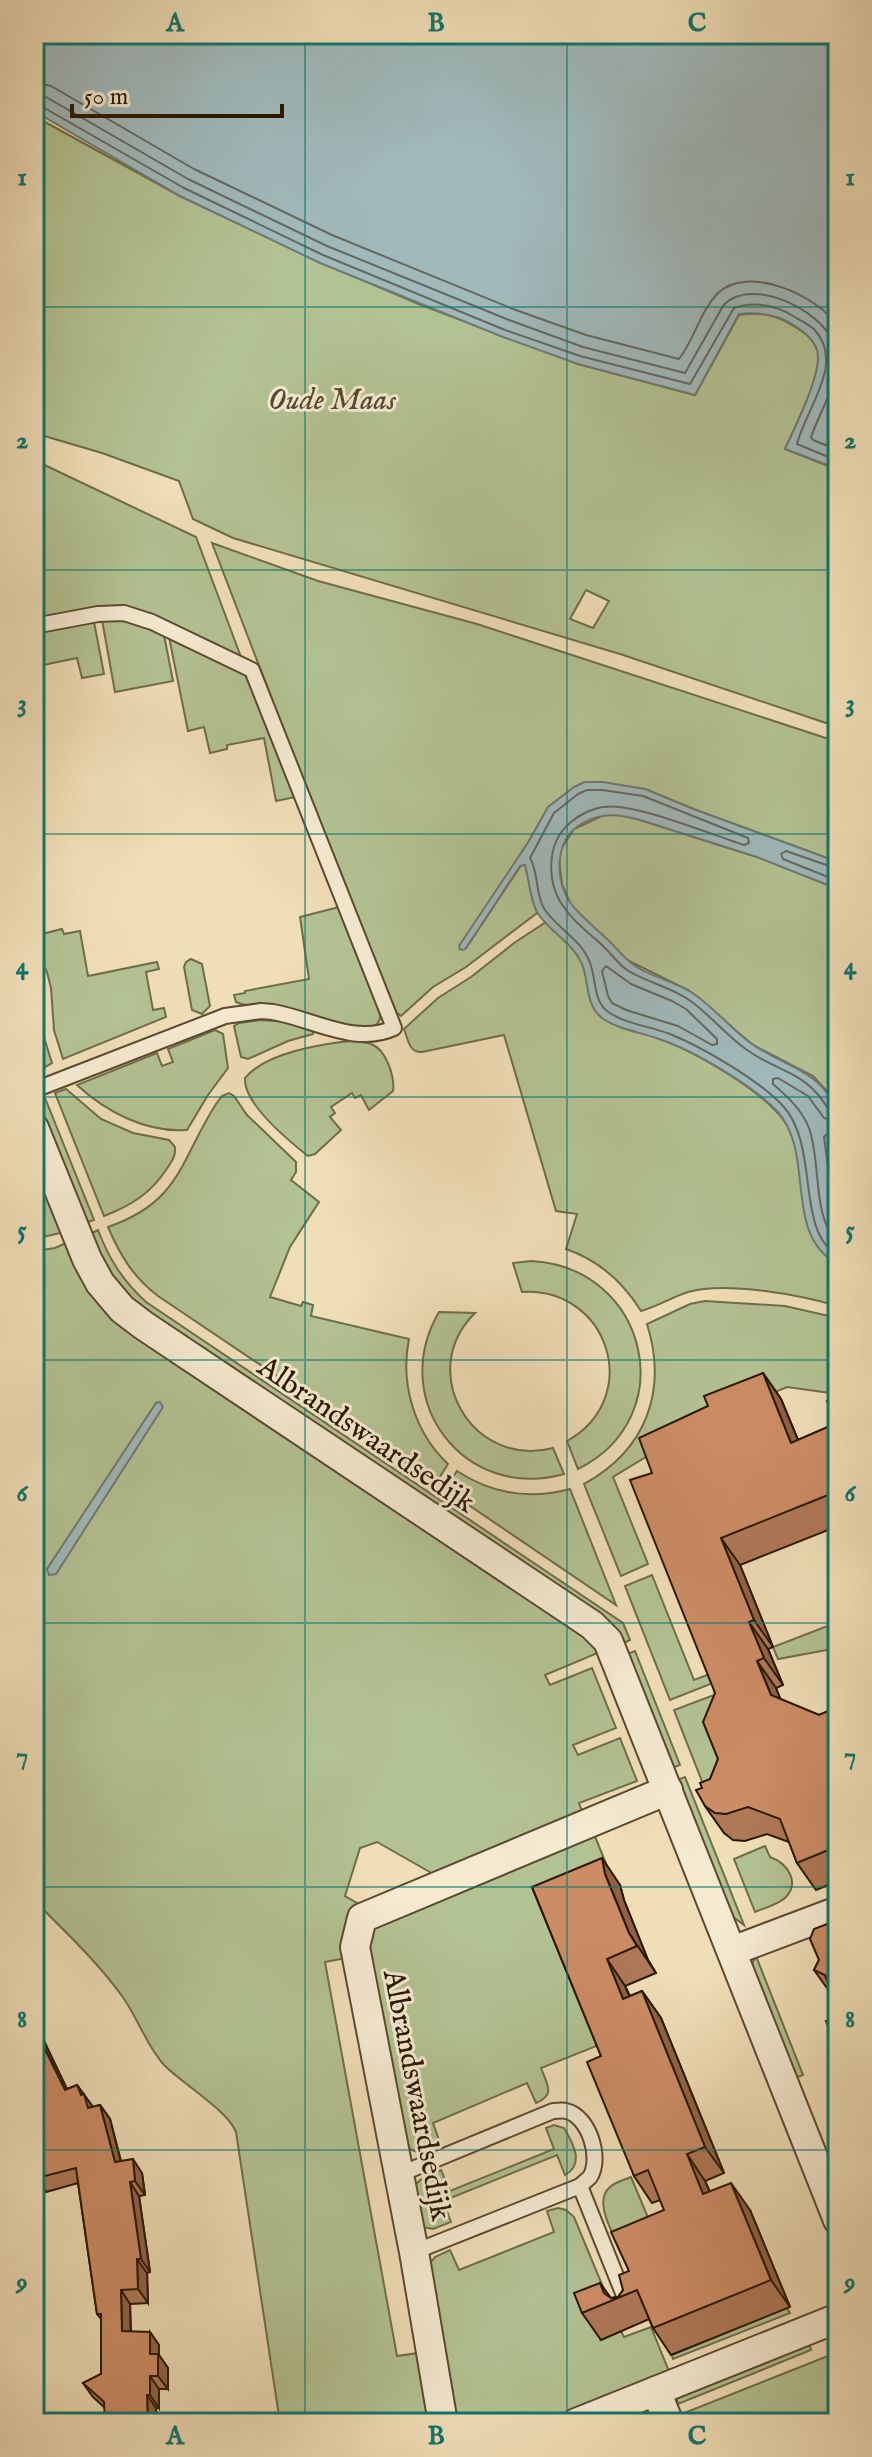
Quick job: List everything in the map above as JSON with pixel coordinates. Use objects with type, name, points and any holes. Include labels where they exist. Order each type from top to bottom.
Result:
[{"type":"street","name":"Albrandswaardsedijk","points":[[34,1128],[87,1259],[100,1283],[122,1309],[598,1630],[612,1650],[732,1951],[827,2159],[838,2220]]},
{"type":"street","name":"Albrandswaardsedijk","points":[[443,2423],[414,2252],[355,1947],[362,1918],[668,1790]]},
{"type":"street","points":[[732,1951],[838,1911]]},
{"type":"street","points":[[576,2423],[838,2318]]},
{"type":"street","points":[[656,2391],[669,2423]]},
{"type":"lane","points":[[34,626],[98,614],[124,613],[152,622],[252,670],[394,1028],[381,1034],[356,1035],[273,1012],[225,1016],[34,1090]]},
{"type":"lane","points":[[398,2175],[553,2111],[564,2110],[574,2114],[583,2124],[594,2150],[590,2176],[580,2186],[414,2252]]},
{"type":"lane","points":[[580,2186],[632,2315]]},
{"type":"green space","name":"Oude Maas","points":[[34,116],[180,196],[320,262],[421,305],[578,364],[695,395],[739,315],[760,314],[779,318],[810,339],[818,351],[819,360],[808,400],[785,449],[838,470],[838,727],[620,654],[233,538],[193,519],[179,481],[34,433]],"holes":[[[586,590],[609,601],[593,628],[570,619]]]},
{"type":"green space","points":[[34,460],[196,537],[241,657],[145,613],[122,606],[101,606],[34,619]]},
{"type":"green space","points":[[212,543],[318,581],[477,624],[838,742],[838,862],[645,789],[585,782],[548,808],[460,949],[466,948],[522,864],[525,865],[537,913],[466,967],[433,987],[401,1016],[396,1012],[324,835]]},
{"type":"green space","points":[[102,620],[133,622],[164,635],[173,681],[115,692]]},
{"type":"green space","points":[[94,622],[104,674],[82,678],[77,658],[34,667],[34,633]]},
{"type":"green space","points":[[169,637],[245,673],[295,797],[276,801],[264,738],[227,745],[227,749],[210,753],[204,727],[188,731]]},
{"type":"green space","points":[[604,815],[622,815],[757,857],[838,889],[838,1112],[828,1092],[813,1076],[753,1045],[688,990],[627,960],[571,905],[562,884],[561,849],[574,829]]},
{"type":"green space","points":[[339,907],[381,1013],[377,1024],[361,1028],[284,1007],[236,1002],[234,995],[245,991],[309,979],[300,917]]},
{"type":"green space","points":[[546,922],[579,957],[597,1013],[609,1022],[675,1045],[710,1063],[761,1098],[785,1122],[798,1158],[802,1198],[811,1235],[822,1251],[838,1264],[838,1306],[784,1294],[722,1288],[688,1292],[641,1311],[609,1273],[589,1259],[566,1249],[577,1214],[556,1211],[504,1035],[422,1052],[412,1048],[404,1029],[438,998]]},
{"type":"green space","points":[[62,929],[64,934],[80,931],[88,976],[157,962],[159,969],[146,972],[153,1010],[164,1008],[166,1017],[63,1059],[54,1030],[47,972],[34,948],[34,936]]},
{"type":"green space","points":[[191,959],[202,964],[210,1006],[202,1014],[192,1010],[184,967]]},
{"type":"green space","points":[[34,973],[41,1000],[43,1034],[52,1063],[45,1067],[34,1040]]},
{"type":"green space","points":[[261,1020],[289,1022],[313,1030],[313,1034],[288,1041],[248,1059],[241,1057],[234,1026]]},
{"type":"green space","points":[[215,1030],[223,1034],[228,1068],[187,1130],[157,1128],[128,1119],[101,1104],[77,1085],[157,1053],[162,1066],[173,1062],[168,1049]]},
{"type":"green space","points":[[351,1041],[371,1044],[381,1051],[391,1071],[393,1091],[369,1110],[361,1095],[355,1098],[352,1093],[331,1107],[335,1113],[330,1117],[341,1130],[315,1154],[308,1156],[259,1110],[246,1088],[245,1078],[254,1069],[279,1056],[310,1047]]},
{"type":"green space","points":[[66,1089],[101,1119],[133,1133],[169,1140],[175,1147],[171,1162],[153,1186],[131,1203],[104,1216],[55,1093]]},
{"type":"green space","points":[[229,1093],[247,1115],[296,1162],[296,1172],[291,1180],[319,1202],[290,1247],[270,1297],[301,1306],[303,1302],[313,1305],[311,1316],[409,1339],[407,1373],[412,1406],[426,1437],[448,1464],[436,1483],[158,1296],[134,1273],[117,1247],[108,1227],[132,1217],[165,1192],[216,1104]]},
{"type":"green space","points":[[45,1098],[94,1220],[85,1223],[37,1101]]},
{"type":"green space","points":[[34,1157],[64,1232],[35,1239],[34,1239]]},
{"type":"green space","points":[[98,1230],[118,1269],[146,1302],[623,1623],[630,1640],[622,1644],[137,1305],[110,1276],[90,1234]]},
{"type":"green space","points":[[68,1242],[81,1272],[586,1637],[600,1652],[545,1675],[550,1685],[592,1668],[616,1728],[573,1745],[578,1755],[620,1738],[637,1781],[579,1803],[584,1817],[435,1875],[377,1842],[360,1848],[345,1896],[357,1903],[344,1947],[346,1958],[325,1962],[397,2356],[418,2353],[431,2423],[280,2423],[236,2132],[224,2115],[164,2065],[112,1983],[34,1900],[34,1251],[55,1248]]},
{"type":"green space","points":[[531,1261],[571,1270],[602,1289],[625,1316],[638,1348],[640,1382],[631,1415],[611,1445],[578,1469],[567,1441],[591,1422],[605,1399],[610,1374],[606,1348],[595,1326],[577,1307],[552,1295],[522,1292],[513,1263]]},
{"type":"green space","points":[[705,1301],[785,1306],[838,1318],[838,1394],[787,1387],[707,1420],[613,1477],[648,1564],[621,1576],[584,1484],[623,1454],[647,1416],[655,1372],[647,1324],[690,1304]]},
{"type":"green space","points":[[439,1312],[475,1313],[458,1337],[451,1362],[452,1387],[462,1410],[477,1430],[499,1444],[524,1451],[553,1448],[564,1474],[528,1479],[495,1473],[467,1459],[445,1437],[430,1410],[423,1379],[425,1346]]},
{"type":"green space","points":[[457,1471],[484,1485],[511,1493],[540,1494],[570,1489],[616,1605],[445,1489]]},
{"type":"green space","points":[[652,1575],[694,1680],[715,1672],[718,1681],[670,1700],[625,1586]]},
{"type":"green space","points":[[838,1622],[838,1648],[778,1659],[773,1647]]},
{"type":"green space","points":[[635,1651],[680,1765],[672,1768],[627,1654]]},
{"type":"green space","points":[[723,1694],[716,1817],[674,1710]]},
{"type":"green space","points":[[685,1777],[744,1925],[727,1908],[677,1780]]},
{"type":"green space","points":[[594,1834],[607,1866],[566,1883],[604,2043],[541,2068],[548,2088],[542,2100],[536,2103],[527,2083],[433,2123],[440,2143],[417,2152],[407,2148],[366,1940],[371,1924]]},
{"type":"green space","points":[[765,1846],[770,1857],[786,1868],[792,1886],[785,1898],[755,1912],[734,1859]]},
{"type":"green space","points":[[756,1956],[803,2075],[795,2078],[751,1966]]},
{"type":"green space","points":[[554,2125],[564,2128],[574,2147],[575,2165],[565,2175],[557,2155],[443,2201],[451,2222],[433,2229],[422,2227],[413,2187],[420,2180],[441,2170],[450,2191],[554,2149],[546,2128]]},
{"type":"green space","points":[[631,2177],[657,2239],[622,2253],[607,2220],[603,2202],[611,2186]]},
{"type":"green space","points":[[558,2208],[574,2217],[613,2311],[601,2340],[621,2331],[624,2337],[651,2327],[670,2374],[547,2423],[508,2423],[507,2420],[504,2423],[456,2423],[430,2263],[450,2250],[459,2270],[554,2232],[547,2211]]},
{"type":"green space","points":[[787,2308],[790,2313],[673,2359],[672,2355]]},
{"type":"green space","points":[[809,2343],[811,2350],[678,2404],[676,2397]]},
{"type":"green space","points":[[838,2352],[838,2423],[676,2423],[674,2417]]},
{"type":"water","points":[[34,34],[838,34],[838,469],[785,449],[807,400],[818,359],[813,342],[792,324],[766,314],[739,314],[695,395],[578,364],[503,337],[320,263],[180,196],[34,111]]},
{"type":"water","points":[[585,782],[645,789],[838,862],[838,889],[757,857],[640,820],[610,815],[588,820],[572,831],[562,851],[560,873],[566,896],[572,905],[626,959],[644,971],[694,994],[749,1042],[811,1077],[830,1097],[838,1112],[838,1264],[821,1251],[810,1234],[804,1214],[796,1150],[778,1112],[739,1080],[705,1060],[673,1044],[602,1018],[592,1006],[584,969],[577,955],[537,912],[525,865],[520,866],[466,948],[460,949],[459,946],[548,807]]},
{"type":"water","points":[[160,1402],[163,1407],[56,1574],[49,1575],[47,1569],[156,1403]]},
{"type":"building","points":[[763,1373],[791,1443],[837,1423],[827,1401],[838,1397],[838,1491],[721,1538],[754,1620],[749,1622],[764,1658],[757,1661],[771,1695],[819,1715],[838,1707],[838,1846],[797,1863],[780,1819],[748,1807],[726,1814],[715,1813],[705,1806],[696,1790],[702,1788],[700,1783],[710,1779],[718,1759],[703,1722],[715,1693],[630,1480],[652,1473],[639,1438],[708,1406],[704,1396]]},
{"type":"building","points":[[602,1858],[605,1874],[637,1946],[607,1959],[623,1999],[642,1991],[705,2147],[687,2154],[703,2194],[731,2183],[771,2280],[653,2328],[637,2290],[582,2313],[574,2293],[600,2283],[604,2293],[611,2298],[618,2297],[623,2290],[619,2275],[629,2271],[611,2232],[664,2210],[648,2170],[634,2176],[587,2062],[601,2056],[532,1887]]},
{"type":"building","points":[[838,1914],[838,2008],[825,1975],[814,1970],[819,1960],[810,1939],[814,1929],[835,1921]]},
{"type":"building","points":[[838,2016],[838,2052],[826,2021]]},
{"type":"building","points":[[34,2027],[65,2090],[77,2085],[81,2095],[84,2094],[88,2108],[100,2105],[115,2162],[133,2159],[135,2181],[130,2182],[141,2259],[137,2259],[138,2289],[121,2290],[122,2331],[150,2332],[150,2354],[158,2354],[158,2376],[150,2376],[150,2395],[147,2395],[148,2423],[105,2423],[104,2402],[83,2383],[101,2374],[101,2314],[97,2314],[76,2168],[37,2178],[34,2168]]}]
